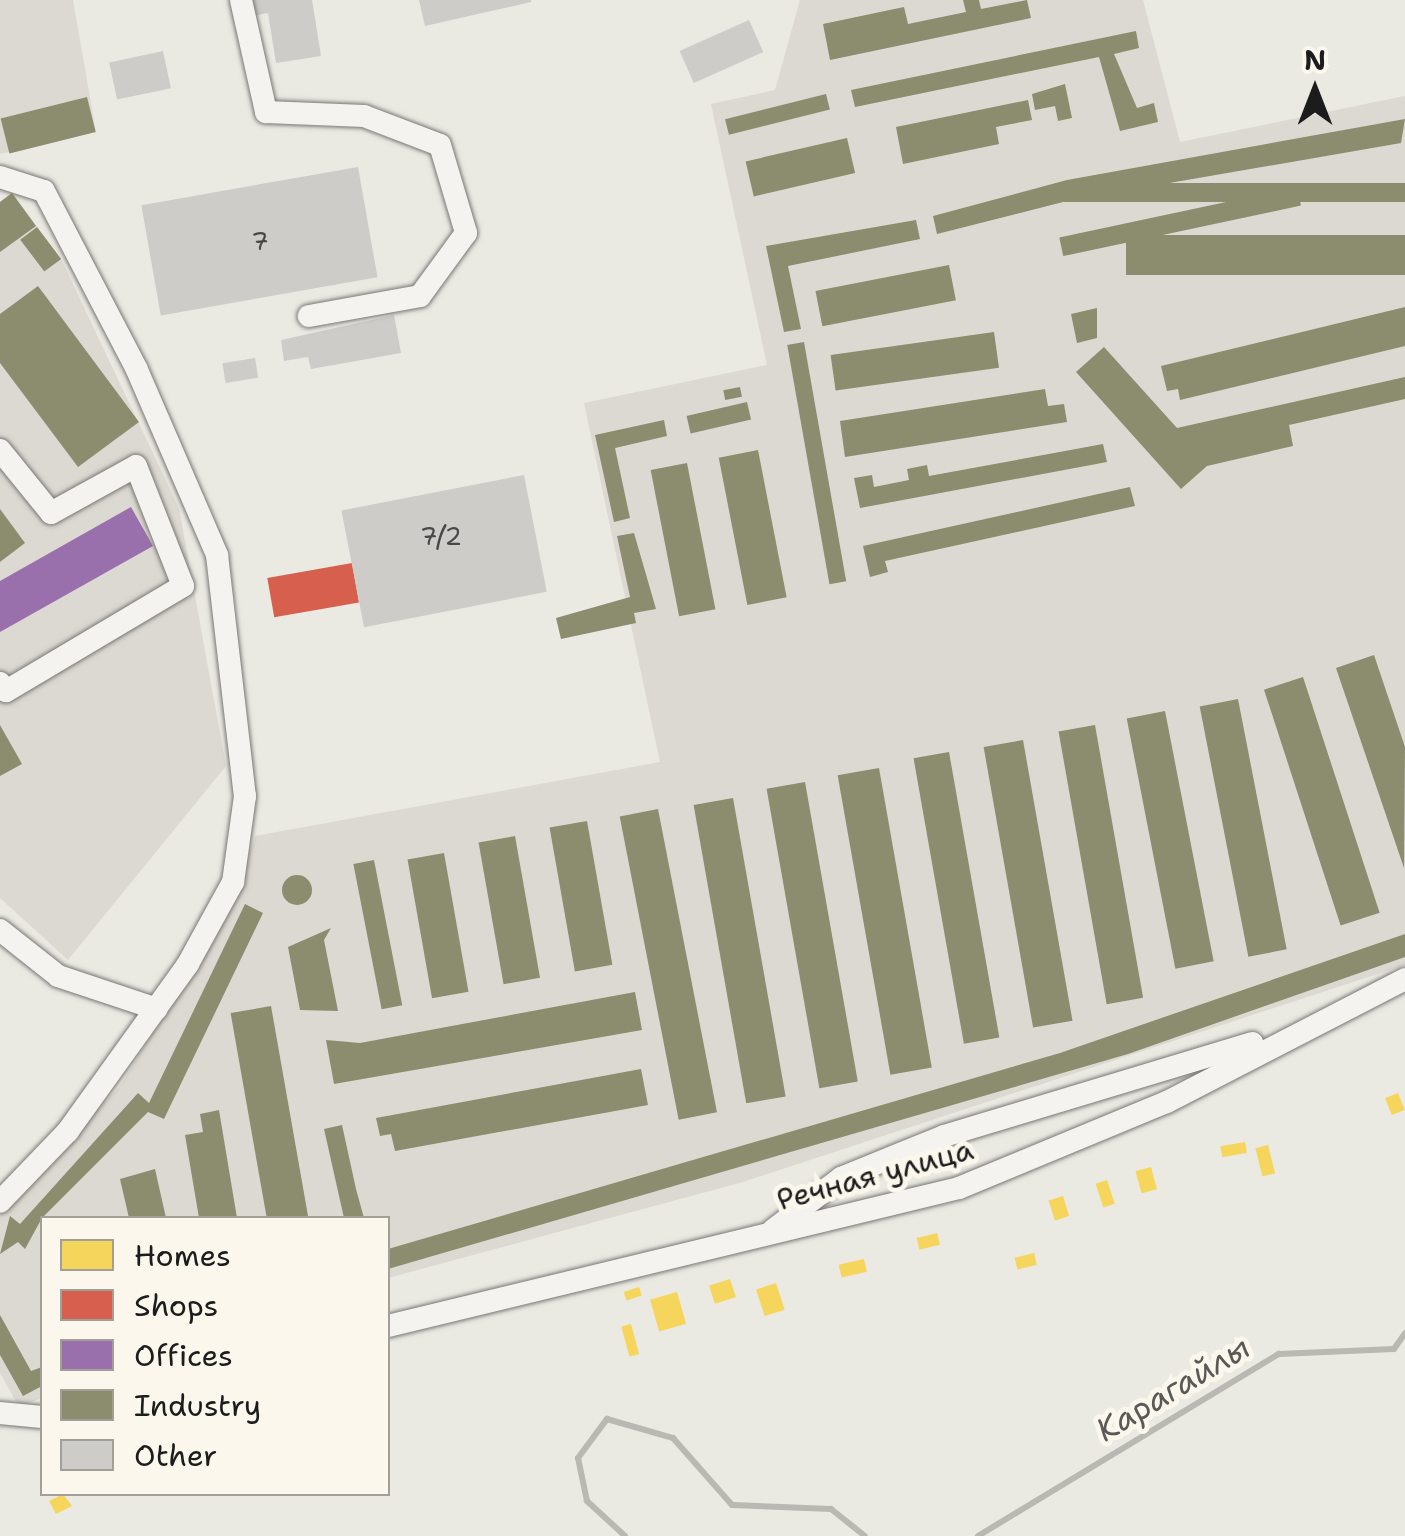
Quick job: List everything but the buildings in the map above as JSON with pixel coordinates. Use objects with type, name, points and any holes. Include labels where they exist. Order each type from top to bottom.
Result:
[{"type":"street","points":[[241,0],[266,112],[364,116],[440,146],[466,233],[420,296],[309,316]]},
{"type":"street","points":[[0,177],[44,190],[137,370],[217,555],[244,838],[234,882],[157,1008],[68,1131],[0,1202]]},
{"type":"street","points":[[0,450],[51,513],[136,466],[184,586],[6,690],[0,683]]},
{"type":"street","points":[[0,930],[58,976],[157,1008]]},
{"type":"street","name":"Речная улица","points":[[390,1326],[959,1188],[1167,1102],[1296,1030],[1405,979]]},
{"type":"street","points":[[766,1235],[841,1178],[944,1136],[1296,1030]]},
{"type":"street","points":[[0,1413],[40,1417]]},
{"type":"shaded area","points":[[0,0],[73,0],[96,132],[0,154]]},
{"type":"shaded area","points":[[800,0],[1143,0],[1180,142],[1405,96],[1405,965],[743,1182],[390,1277],[390,1216],[40,1216],[40,1399],[19,1407],[0,1373],[0,1211],[120,1086],[235,899],[255,836],[660,762],[584,403],[767,365],[711,104],[775,90]]},
{"type":"shaded area","points":[[12,193],[61,259],[179,508],[226,766],[68,960],[0,898],[0,202]]},
{"type":"waterway","name":"Карагайлы","points":[[978,1536],[1279,1354],[1394,1349],[1405,1333]]},
{"type":"waterway","name":"Карагайлы","points":[[625,1536],[587,1501],[578,1458],[607,1419],[673,1438],[732,1505],[831,1509],[865,1536]]}]
